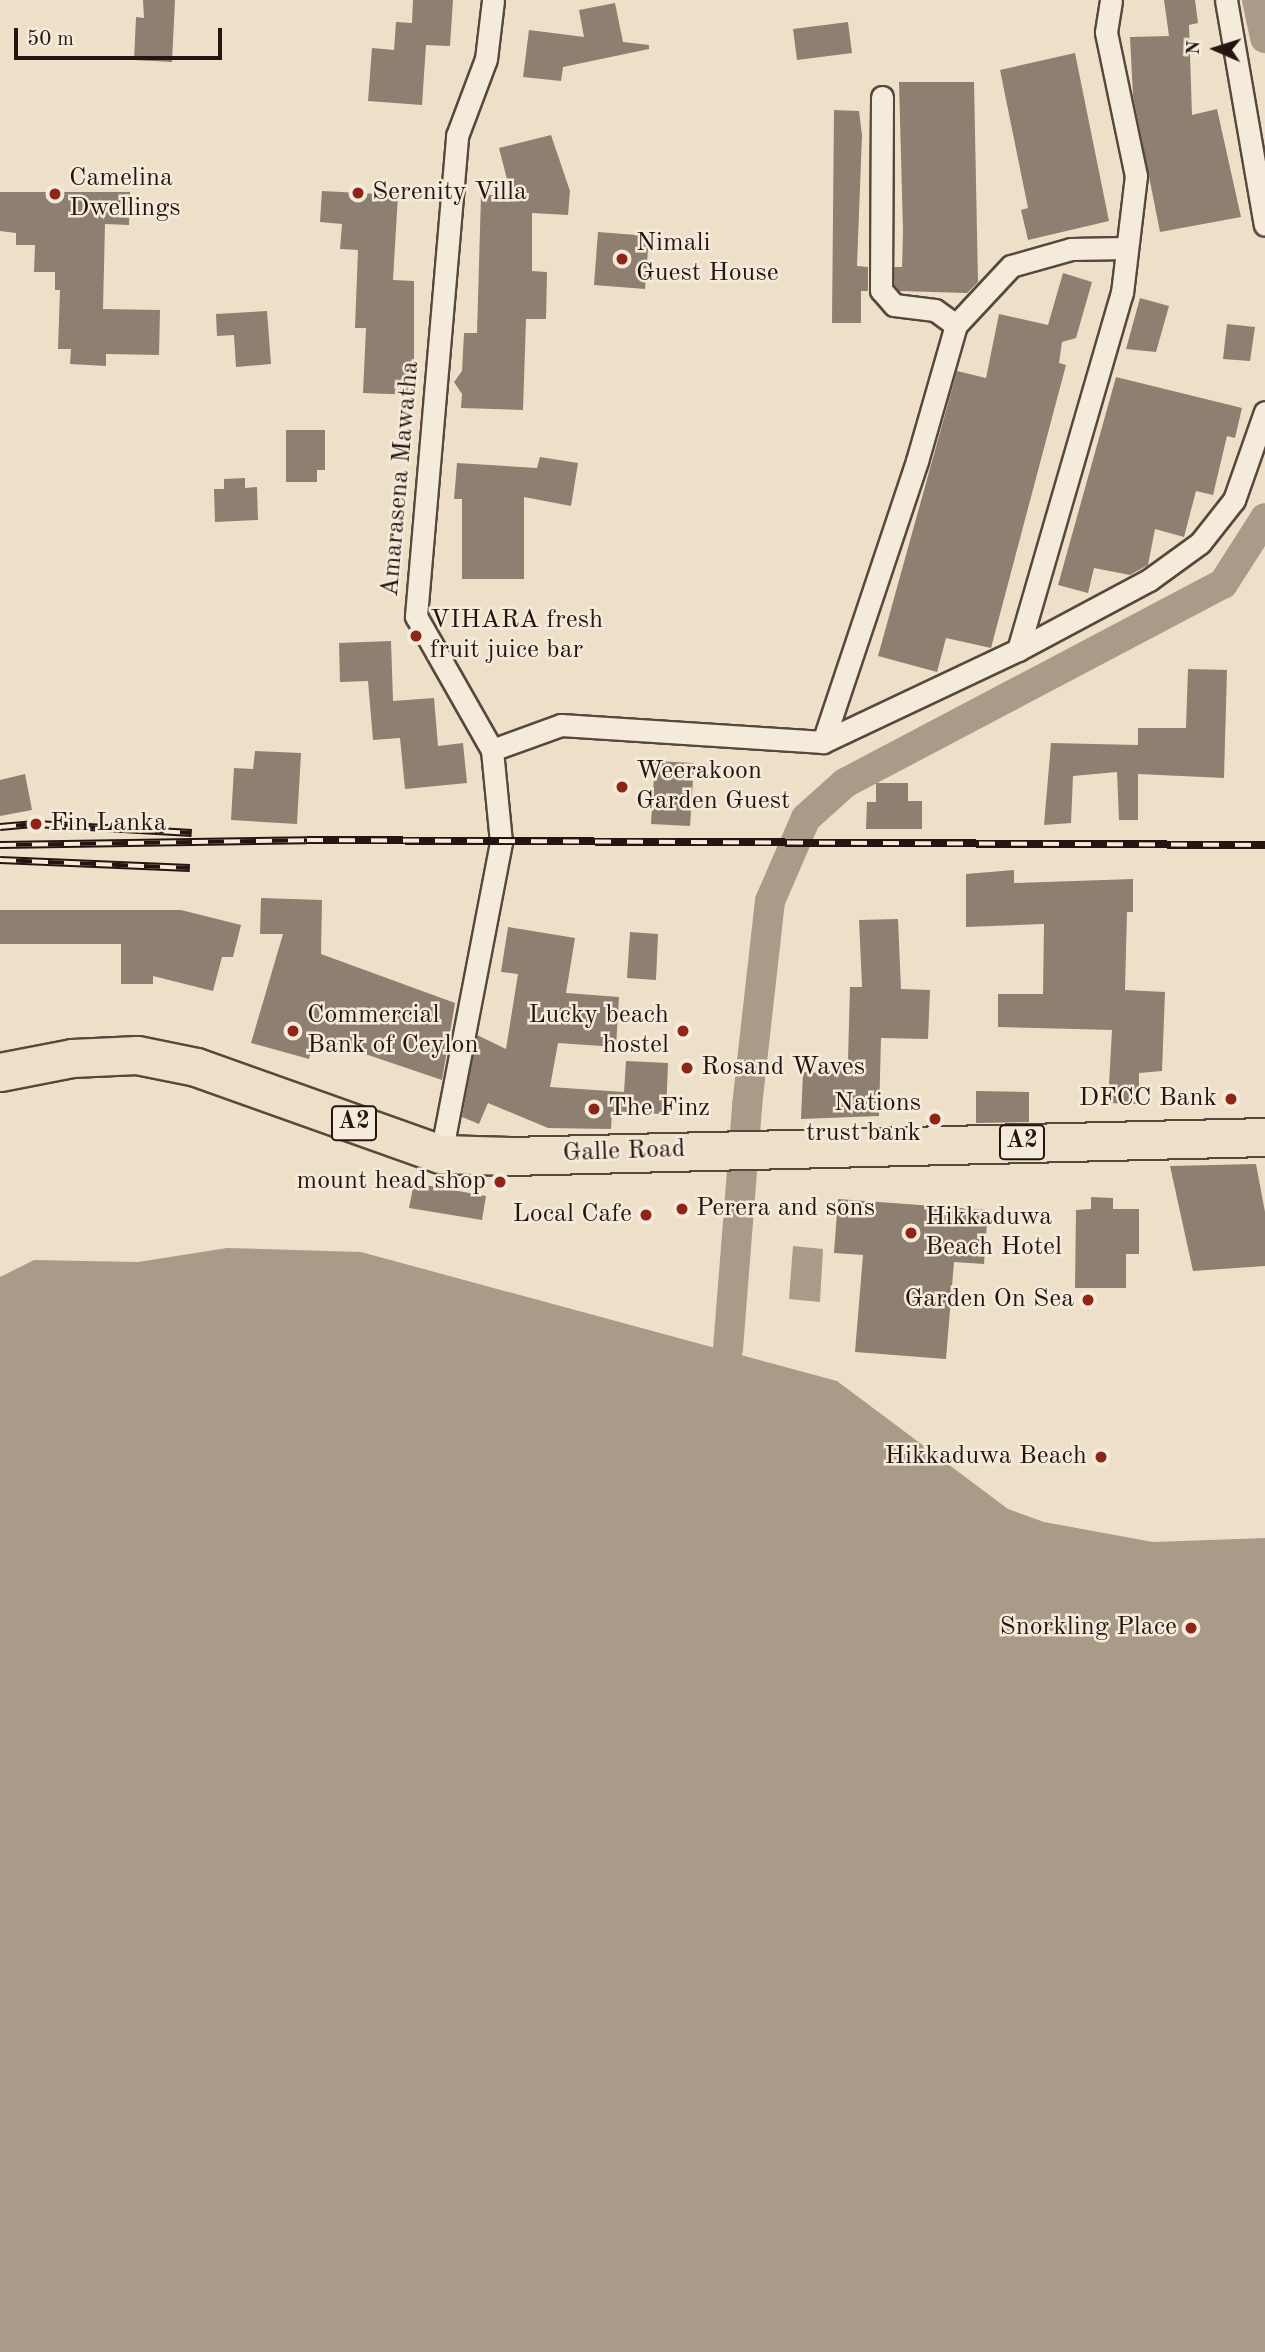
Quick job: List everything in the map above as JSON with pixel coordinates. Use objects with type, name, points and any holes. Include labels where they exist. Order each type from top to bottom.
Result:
[{"type":"highway","name":"Galle Road","points":[[0,1072],[72,1058],[137,1055],[196,1067],[441,1154],[1265,1137]]},
{"type":"street","name":"Amarasena Mawatha","points":[[441,1154],[501,842],[492,750],[416,616],[457,136],[486,59],[493,0]]},
{"type":"street","points":[[1018,650],[1122,293],[1136,176],[1106,32],[1111,0]]},
{"type":"street","points":[[1226,0],[1265,225]]},
{"type":"street","points":[[882,97],[881,290],[894,305],[935,310],[956,325]]},
{"type":"street","points":[[823,742],[917,461],[956,325],[1011,266],[1071,249],[1127,248]]},
{"type":"street","points":[[492,750],[561,725],[823,742],[1018,650],[1149,580],[1200,543],[1234,500],[1265,412]]},
{"type":"shaded area","points":[[793,1246],[823,1249],[820,1302],[789,1299]]},
{"type":"shaded area","points":[[227,1248],[361,1252],[837,1381],[1008,1509],[1044,1522],[1153,1542],[1265,1538],[1265,2352],[0,2352],[0,1277],[34,1260],[138,1262]]},
{"type":"building","points":[[143,0],[175,0],[172,62],[134,60],[136,17],[144,18]]},
{"type":"building","points":[[413,0],[453,0],[450,46],[426,45],[422,105],[368,101],[372,48],[394,50],[396,22],[412,23]]},
{"type":"building","points":[[1164,0],[1195,0],[1198,23],[1189,25],[1192,115],[1217,109],[1241,217],[1160,232],[1133,96],[1130,37],[1169,36]]},
{"type":"building","points":[[615,3],[623,42],[649,45],[649,49],[563,67],[561,81],[523,77],[529,30],[584,37],[579,10]]},
{"type":"building","points":[[848,22],[852,53],[797,60],[793,29]]},
{"type":"building","points":[[1075,53],[1109,221],[1028,240],[1021,210],[1028,208],[1000,70]]},
{"type":"building","points":[[899,82],[974,82],[978,282],[967,293],[899,291],[894,285],[894,267],[902,267],[903,231]]},
{"type":"building","points":[[834,110],[859,111],[862,135],[857,266],[868,267],[868,291],[861,291],[861,323],[832,323]]},
{"type":"building","points":[[551,135],[570,191],[568,215],[532,213],[532,271],[547,272],[546,319],[526,319],[523,410],[461,408],[462,394],[454,382],[462,371],[464,333],[477,333],[481,195],[511,195],[499,148]]},
{"type":"building","points":[[322,191],[398,195],[393,280],[414,281],[414,395],[363,393],[366,328],[355,328],[358,250],[340,249],[342,224],[320,222]]},
{"type":"building","points":[[0,192],[130,192],[129,225],[105,224],[103,309],[160,310],[159,355],[106,354],[106,366],[70,364],[71,349],[58,349],[60,290],[55,290],[55,272],[34,272],[35,245],[16,245],[16,233],[0,231]]},
{"type":"building","points":[[598,232],[649,236],[645,289],[594,285]]},
{"type":"building","points":[[1063,273],[1092,282],[1076,338],[1062,342],[1059,363],[1066,365],[991,648],[946,638],[937,672],[878,656],[957,371],[986,378],[999,314],[1048,325]]},
{"type":"building","points":[[1140,298],[1169,306],[1156,352],[1126,349]]},
{"type":"building","points":[[267,311],[271,364],[236,367],[234,335],[217,336],[216,314]]},
{"type":"building","points":[[1227,324],[1255,327],[1250,361],[1223,359]]},
{"type":"building","points":[[1116,377],[1242,408],[1235,438],[1227,436],[1213,495],[1196,491],[1184,537],[1155,529],[1148,565],[1130,575],[1094,568],[1088,593],[1058,585]]},
{"type":"building","points":[[286,430],[325,430],[325,470],[317,470],[317,482],[286,482]]},
{"type":"building","points":[[540,457],[578,463],[571,506],[524,497],[524,579],[462,579],[462,499],[454,499],[457,463],[537,468]]},
{"type":"building","points":[[245,478],[245,488],[257,487],[258,520],[215,522],[214,489],[224,489],[224,479]]},
{"type":"building","points":[[391,641],[393,701],[434,698],[438,746],[463,743],[467,783],[405,789],[400,738],[373,740],[368,681],[340,682],[339,643]]},
{"type":"building","points":[[1188,669],[1227,670],[1224,778],[1138,774],[1138,820],[1119,820],[1117,772],[1073,776],[1071,823],[1044,825],[1051,743],[1138,745],[1138,728],[1186,728]]},
{"type":"building","points":[[255,751],[301,753],[297,824],[231,820],[234,768],[253,769]]},
{"type":"building","points":[[655,761],[694,763],[690,826],[651,824]]},
{"type":"building","points":[[25,774],[32,810],[0,816],[0,780]]},
{"type":"building","points":[[876,783],[908,783],[908,801],[922,801],[922,829],[866,829],[867,802],[876,802]]},
{"type":"building","points":[[1014,870],[1014,883],[1133,879],[1133,912],[1127,912],[1125,990],[1165,992],[1162,1071],[1139,1073],[1139,1104],[1108,1103],[1112,1030],[998,1027],[998,994],[1043,994],[1044,924],[966,927],[966,874]]},
{"type":"building","points":[[261,898],[322,900],[321,954],[455,1003],[442,1080],[315,1037],[309,1059],[251,1043],[283,934],[260,934]]},
{"type":"building","points":[[0,910],[181,910],[241,925],[233,957],[222,957],[213,991],[153,976],[153,984],[121,984],[121,944],[0,944]]},
{"type":"building","points":[[898,919],[901,989],[930,990],[928,1039],[881,1038],[879,1116],[801,1119],[803,1072],[839,1074],[840,1060],[848,1060],[850,987],[862,987],[859,920]]},
{"type":"building","points":[[508,927],[575,938],[566,993],[619,997],[616,1047],[558,1043],[550,1087],[624,1092],[626,1061],[668,1063],[666,1114],[612,1112],[611,1129],[548,1128],[488,1103],[479,1124],[462,1117],[477,1035],[506,1049],[518,974],[501,972]]},
{"type":"building","points":[[630,932],[658,934],[656,980],[627,978]]},
{"type":"building","points":[[976,1091],[1029,1092],[1029,1122],[976,1123]]},
{"type":"building","points":[[1256,1164],[1265,1212],[1265,1266],[1193,1271],[1170,1166]]},
{"type":"building","points":[[414,1183],[486,1196],[482,1220],[409,1208]]},
{"type":"building","points":[[1091,1197],[1113,1198],[1113,1209],[1139,1209],[1139,1254],[1126,1254],[1126,1288],[1075,1288],[1076,1210],[1091,1209]]},
{"type":"building","points":[[838,1199],[988,1210],[984,1264],[954,1262],[946,1359],[855,1352],[863,1255],[834,1253]]},
{"type":"waterway","points":[[1257,0],[1265,38]]},
{"type":"waterway","points":[[728,1349],[747,1106],[770,901],[806,818],[845,783],[1223,584],[1265,518]]},
{"type":"railway","points":[[0,827],[36,824],[192,833]]},
{"type":"railway","points":[[0,845],[307,840],[1265,845]]},
{"type":"railway","points":[[0,860],[190,868]]},
{"type":"place","name":"Serenity Villa","points":[[358,193]]},
{"type":"place","name":"Camelina Dwellings","points":[[55,194]]},
{"type":"place","name":"Nimali Guest House","points":[[622,259]]},
{"type":"place","name":"VIHARA fresh fruit juice bar","points":[[416,636]]},
{"type":"place","name":"Weerakoon Garden Guest","points":[[622,787]]},
{"type":"place","name":"Fin Lanka","points":[[36,824]]},
{"type":"place","name":"Commercial Bank of Ceylon","points":[[293,1031]]},
{"type":"place","name":"Lucky beach hostel","points":[[683,1031]]},
{"type":"place","name":"Rosand Waves","points":[[687,1068]]},
{"type":"place","name":"DFCC Bank","points":[[1231,1099]]},
{"type":"place","name":"The Finz","points":[[594,1109]]},
{"type":"place","name":"Nations trust bank","points":[[935,1119]]},
{"type":"place","name":"mount head shop","points":[[500,1182]]},
{"type":"place","name":"Perera and sons","points":[[682,1209]]},
{"type":"place","name":"Local Cafe","points":[[646,1215]]},
{"type":"place","name":"Hikkaduwa Beach Hotel","points":[[911,1233]]},
{"type":"place","name":"Garden On Sea","points":[[1088,1300]]},
{"type":"place","name":"Hikkaduwa Beach","points":[[1101,1457]]},
{"type":"place","name":"Snorkling Place","points":[[1191,1628]]}]
